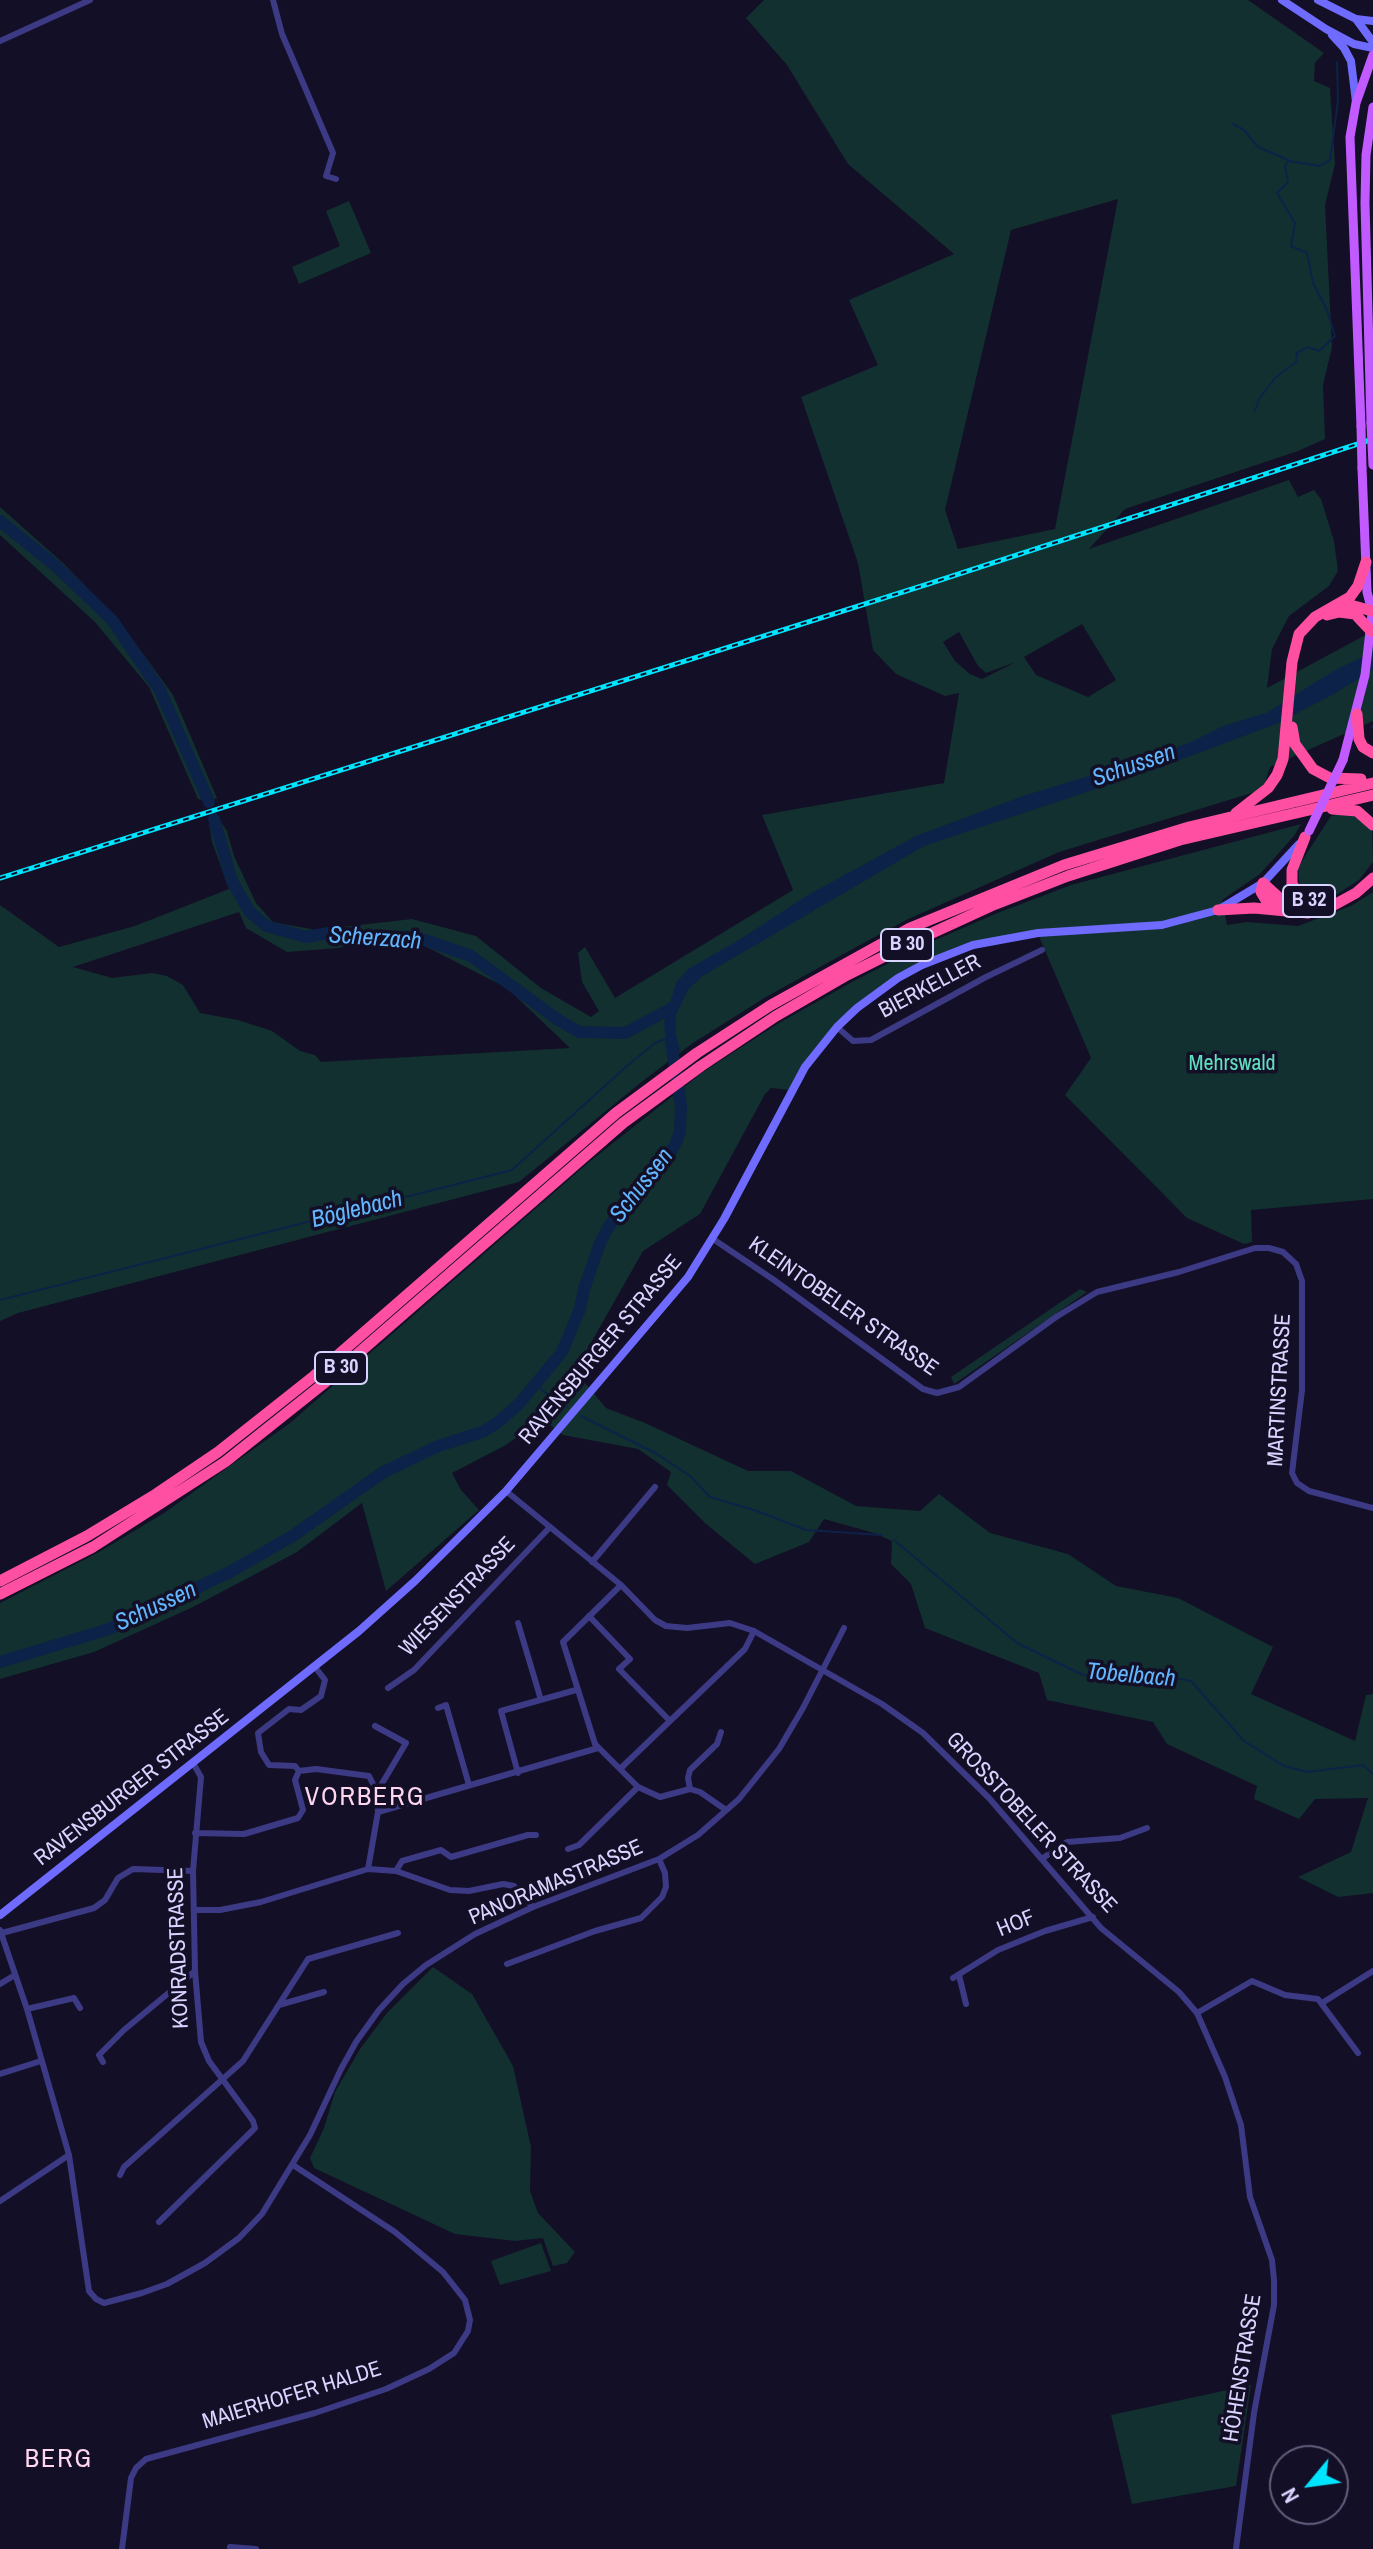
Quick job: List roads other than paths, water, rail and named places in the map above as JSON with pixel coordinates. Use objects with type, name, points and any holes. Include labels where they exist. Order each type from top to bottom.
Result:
[{"type":"highway","name":"B 30","points":[[1235,815],[1268,788],[1277,775],[1286,746],[1297,638],[1315,617],[1343,603],[1358,586],[1366,562]]},
{"type":"highway","points":[[1343,603],[1372,608]]},
{"type":"highway","points":[[1371,631],[1355,614],[1339,612],[1313,623],[1305,633],[1294,660],[1292,731],[1295,744],[1313,769],[1341,780],[1373,777]]},
{"type":"highway","points":[[1357,714],[1359,739],[1363,747],[1373,753]]},
{"type":"highway","name":"B 30","points":[[0,1594],[93,1547],[225,1462],[323,1384],[697,1053],[771,1005],[910,928],[1064,865],[1124,844],[1373,783]]},
{"type":"highway","name":"B 30","points":[[0,1581],[87,1536],[218,1452],[314,1376],[526,1190],[650,1094],[701,1066],[776,1016],[847,975],[991,906],[1129,855],[1305,809],[1373,795]]},
{"type":"highway","points":[[1305,809],[1320,812],[1345,808],[1357,811],[1373,825]]},
{"type":"highway","name":"B 32","points":[[1307,834],[1292,870],[1292,884],[1301,897],[1322,904],[1355,889],[1373,871]]},
{"type":"highway","points":[[1218,910],[1254,908],[1308,913],[1334,905],[1356,893],[1373,878]]},
{"type":"highway","points":[[1289,912],[1267,902],[1260,890],[1263,883],[1285,903],[1308,907],[1322,904]]},
{"type":"main road","points":[[1282,0],[1354,44],[1373,45]]},
{"type":"main road","points":[[1318,0],[1356,19],[1373,21]]},
{"type":"main road","points":[[1356,19],[1373,45]]},
{"type":"main road","points":[[1326,29],[1344,48],[1351,61],[1356,103]]},
{"type":"main road","name":"B 32","points":[[1369,467],[1361,426],[1350,137],[1356,103],[1373,55]]},
{"type":"main road","name":"B 32","points":[[1307,834],[1343,760],[1357,714],[1371,631],[1372,608],[1367,592],[1366,562],[1371,423],[1365,203],[1366,155],[1373,107]]},
{"type":"main road","name":"RAVENSBURGER STRASSE","points":[[0,1915],[315,1667],[415,1581],[506,1491],[688,1277],[713,1239],[790,1090],[837,1027],[857,1008],[898,978],[973,945],[1038,933],[1162,925],[1218,910],[1263,883],[1307,834]]},
{"type":"street","points":[[66,0],[70,9]]},
{"type":"street","points":[[0,41],[90,0]]},
{"type":"street","points":[[273,0],[282,34],[333,153],[326,176],[336,179]]},
{"type":"street","name":"BIERKELLER","points":[[837,1027],[853,1041],[871,1040],[1042,950]]},
{"type":"street","name":"KLEINTOBELER STRASSE","points":[[713,1239],[923,1389],[937,1393],[959,1387],[1056,1317],[1097,1292],[1179,1272],[1255,1248]]},
{"type":"street","name":"MARTINSTRASSE","points":[[1255,1248],[1278,1250],[1290,1256],[1300,1271],[1302,1281],[1302,1390],[1291,1469],[1294,1478],[1309,1491],[1373,1508]]},
{"type":"street","points":[[592,1562],[655,1487]]},
{"type":"street","name":"GROSSTOBELER STRASSE","points":[[506,1491],[621,1585],[650,1616],[666,1626],[687,1628],[730,1623],[754,1631],[882,1704],[923,1733],[989,1798],[1101,1928],[1179,1992],[1197,2013]]},
{"type":"street","name":"WIESENSTRASSE","points":[[388,1688],[414,1670],[550,1527]]},
{"type":"street","points":[[621,1585],[563,1642],[576,1690],[598,1748],[638,1787],[660,1797],[690,1789],[700,1792],[726,1810]]},
{"type":"street","points":[[589,1616],[630,1659],[619,1669],[670,1721]]},
{"type":"street","points":[[518,1623],[541,1700]]},
{"type":"street","name":"PANORAMASTRASSE","points":[[69,2155],[89,2291],[96,2299],[104,2303],[167,2284],[217,2255],[262,2214],[293,2165],[341,2069],[379,2010],[403,1984],[426,1965],[475,1934],[533,1907],[659,1859],[698,1835],[756,1780],[779,1749],[844,1628]]},
{"type":"street","points":[[620,1769],[745,1649],[754,1631]]},
{"type":"street","points":[[299,1771],[295,1766],[269,1765],[261,1752],[258,1733],[289,1709],[301,1710],[321,1696],[325,1680],[315,1667]]},
{"type":"street","points":[[518,1773],[501,1711],[576,1690]]},
{"type":"street","points":[[438,1708],[446,1705],[469,1785]]},
{"type":"street","points":[[375,1726],[406,1743],[377,1792]]},
{"type":"street","points":[[690,1789],[690,1770],[717,1744],[721,1732]]},
{"type":"street","points":[[378,1812],[598,1748]]},
{"type":"street","name":"KONRADSTRASSE","points":[[159,2222],[255,2128],[253,2121],[221,2080],[201,2042],[195,1971],[193,1871],[201,1777],[193,1763]]},
{"type":"street","points":[[299,1771],[316,1769],[369,1776],[377,1792],[378,1812],[368,1869]]},
{"type":"street","points":[[195,1833],[244,1834],[298,1818],[303,1810],[295,1780],[299,1771]]},
{"type":"street","points":[[568,1849],[579,1845],[638,1787]]},
{"type":"street","points":[[1043,1858],[1067,1842],[1120,1838],[1147,1828]]},
{"type":"street","points":[[396,1871],[402,1861],[441,1850],[451,1857],[536,1835]]},
{"type":"street","points":[[507,1964],[595,1931],[641,1918],[662,1897],[666,1887],[665,1873],[659,1859]]},
{"type":"street","points":[[0,2201],[69,2155],[1,1931],[94,1908],[105,1900],[118,1878],[133,1869],[193,1871]]},
{"type":"street","points":[[194,1910],[220,1910],[261,1902],[368,1869],[396,1871],[450,1890],[469,1891],[503,1884],[514,1886],[533,1907]]},
{"type":"street","name":"HOF","points":[[966,2004],[956,1976],[998,1950],[1045,1931],[1093,1917]]},
{"type":"street","points":[[120,2175],[124,2167],[243,2061],[308,1959],[398,1933]]},
{"type":"street","points":[[103,2062],[99,2055],[124,2030],[195,1971]]},
{"type":"street","points":[[1322,2003],[1373,1971]]},
{"type":"street","points":[[0,1984],[15,1975]]},
{"type":"street","points":[[1197,2013],[1252,1981],[1285,1995],[1310,1997],[1322,2003],[1358,2053]]},
{"type":"street","points":[[279,2005],[324,1992]]},
{"type":"street","points":[[27,2009],[74,1998],[80,2008]]},
{"type":"street","name":"HÖHENSTRASSE","points":[[1197,2013],[1225,2077],[1241,2125],[1250,2197],[1272,2260],[1274,2280],[1274,2305],[1254,2413],[1236,2549]]},
{"type":"street","points":[[0,2074],[41,2061]]},
{"type":"street","name":"MAIERHOFER HALDE","points":[[122,2549],[129,2484],[140,2463],[156,2455],[315,2413],[386,2389],[439,2363],[457,2349],[468,2331],[470,2320],[465,2300],[443,2272],[395,2232],[293,2165]]},
{"type":"street","points":[[230,2547],[256,2549]]},
{"type":"water","points":[[1373,652],[1373,670],[1276,724],[1153,770],[924,846],[701,977],[688,990],[676,1015],[680,1051],[668,1059],[664,1023],[676,983],[688,969],[808,895],[916,836],[1023,796],[1135,762],[1189,743],[1223,726],[1266,713],[1335,670]]},
{"type":"waterway","points":[[1255,411],[1259,399],[1275,378],[1296,362],[1297,353],[1308,347],[1319,351],[1335,336],[1327,310],[1313,283],[1307,253],[1291,246],[1295,223],[1277,193],[1288,182],[1285,166],[1289,161],[1320,166],[1330,160],[1338,100],[1337,62]]},
{"type":"waterway","points":[[1233,124],[1244,130],[1258,147],[1288,160]]},
{"type":"waterway","name":"Scherzach","points":[[0,521],[57,567],[112,620],[160,690],[209,802]]},
{"type":"waterway","name":"Scherzach","points":[[214,819],[232,881],[249,911],[266,926],[306,937],[328,933],[416,937],[471,956],[579,1032],[625,1033],[672,1008]]},
{"type":"waterway","name":"Böglebach","points":[[0,1300],[512,1170],[628,1065],[655,1043],[665,1039]]},
{"type":"waterway","name":"Schussen","points":[[0,1662],[109,1629],[230,1572],[294,1535],[382,1473],[438,1446],[482,1432],[518,1405],[562,1352],[580,1309],[600,1243],[609,1226],[640,1186],[661,1166],[675,1145],[680,1132],[681,1105],[671,1042]]},
{"type":"waterway","name":"Tobelbach","points":[[537,1383],[543,1391],[567,1407]]},
{"type":"waterway","name":"Tobelbach","points":[[581,1416],[657,1454],[690,1476],[710,1497],[806,1530],[882,1535]]},
{"type":"waterway","name":"Tobelbach","points":[[894,1540],[1017,1643],[1083,1675],[1138,1680],[1165,1676],[1191,1681],[1244,1741],[1284,1766],[1307,1772],[1363,1765],[1373,1774]]},
{"type":"railway","points":[[0,878],[928,584],[1373,439]]},
{"type":"district","name":"VORBERG","points":[[365,1798]]},
{"type":"district","name":"BERG","points":[[59,2460]]},
{"type":"park label","name":"Mehrswald","points":[[1232,1064]]}]
